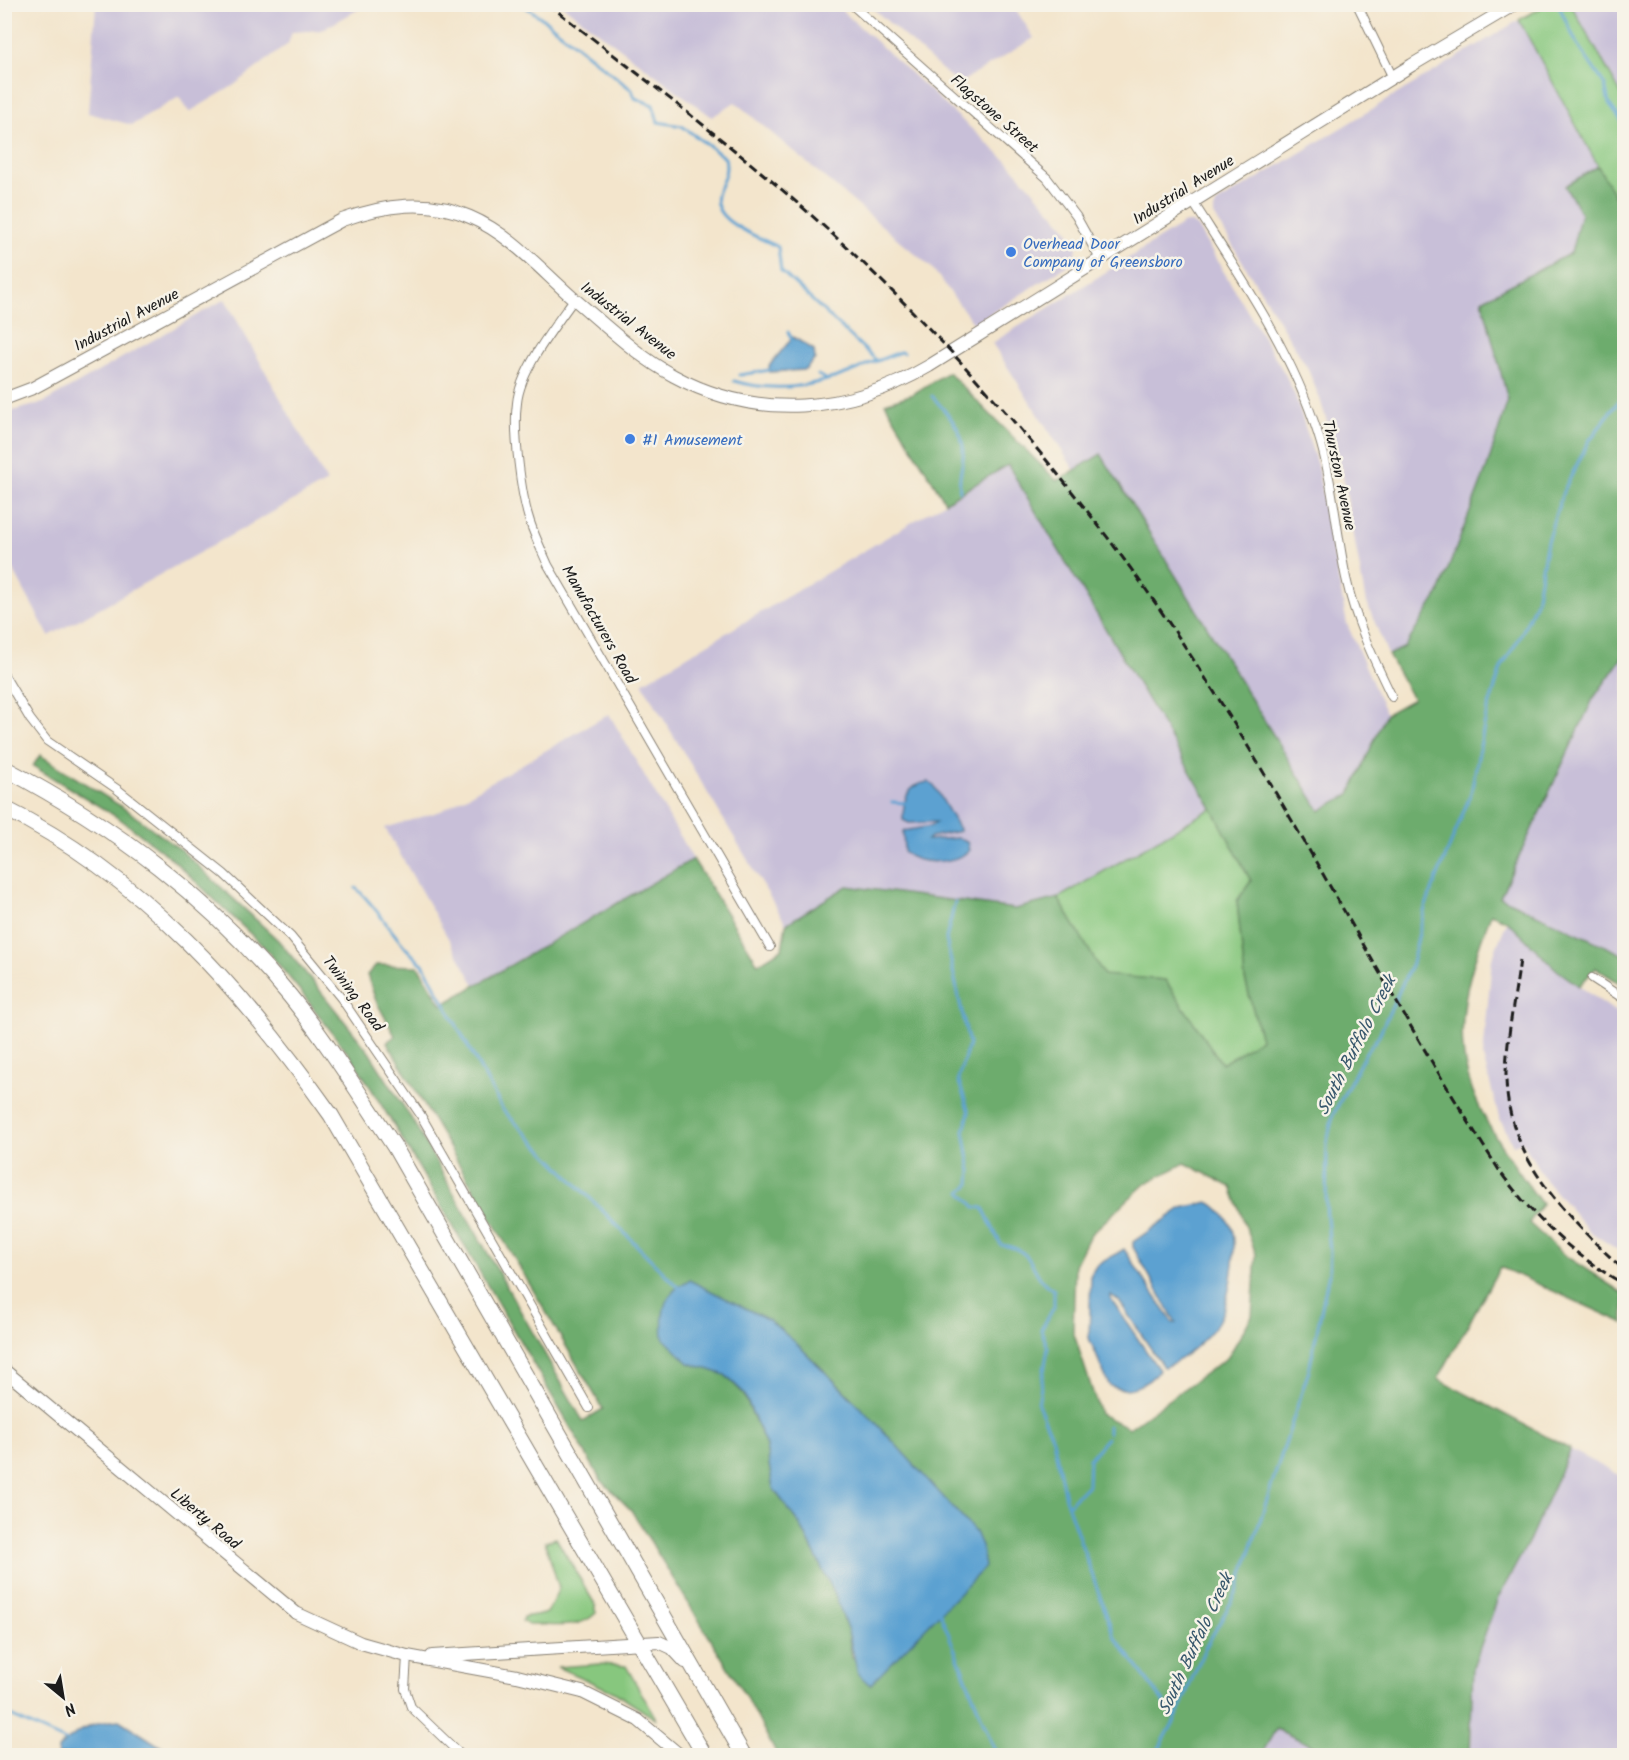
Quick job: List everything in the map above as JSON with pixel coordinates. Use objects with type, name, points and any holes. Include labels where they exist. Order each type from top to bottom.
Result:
[{"type":"highway","points":[[4,768],[53,794],[123,838],[169,874],[247,947],[290,997],[338,1062],[394,1146],[744,1755]]},
{"type":"highway","points":[[4,808],[80,853],[135,894],[216,968],[291,1058],[331,1115],[636,1641],[705,1755]]},
{"type":"main road","name":"Industrial Avenue","points":[[4,399],[33,388],[342,220],[377,208],[412,205],[442,208],[471,217],[510,242],[574,299],[652,363],[701,390],[765,405],[824,405],[866,396],[902,381],[1515,4]]},
{"type":"main road","name":"Liberty Road","points":[[4,1370],[296,1613],[361,1643],[407,1656],[517,1676],[582,1692],[638,1720],[681,1755]]},
{"type":"main road","name":"Liberty Road","points":[[407,1656],[477,1655],[658,1641],[672,1648],[701,1682]]},
{"type":"street","name":"Flagstone Street","points":[[852,4],[1047,178],[1076,216],[1101,259]]},
{"type":"street","points":[[1357,4],[1393,78]]},
{"type":"street","name":"Thurston Avenue","points":[[1193,202],[1279,341],[1302,388],[1319,437],[1346,579],[1358,622],[1392,697]]},
{"type":"street","name":"Manufacturers Road","points":[[574,299],[534,362],[516,403],[519,454],[530,521],[548,564],[770,947]]},
{"type":"street","name":"Twining Road","points":[[4,675],[30,719],[47,741],[153,816],[224,874],[291,937],[341,998],[420,1114],[589,1408]]},
{"type":"street","points":[[1592,978],[1624,999]]},
{"type":"street","points":[[407,1656],[405,1689],[411,1707],[462,1755]]},
{"type":"shaded area","points":[[96,4],[366,5],[322,30],[292,32],[288,44],[233,86],[189,112],[179,97],[132,125],[88,113]]},
{"type":"shaded area","points":[[562,5],[836,5],[1009,163],[1067,229],[1077,248],[1074,261],[974,324],[932,268],[735,102],[712,117]]},
{"type":"shaded area","points":[[869,5],[1013,5],[1034,38],[958,84]]},
{"type":"shaded area","points":[[1571,5],[1624,5],[1624,99]]},
{"type":"shaded area","points":[[1519,20],[1598,166],[1565,186],[1581,213],[1571,253],[1482,300],[1508,400],[1487,467],[1439,593],[1405,647],[1388,655],[1365,598],[1342,470],[1320,399],[1307,367],[1214,215],[1214,210],[1217,203]]},
{"type":"shaded area","points":[[1191,222],[1197,227],[1285,374],[1296,398],[1317,465],[1347,624],[1386,714],[1350,794],[1319,811],[1100,454],[1075,471],[992,343],[1183,224]]},
{"type":"shaded area","points":[[225,299],[327,482],[49,636],[5,555],[5,413],[43,403]]},
{"type":"shaded area","points":[[1008,465],[1212,808],[1058,898],[1015,909],[848,886],[786,924],[642,683]]},
{"type":"shaded area","points":[[1624,655],[1624,955],[1500,897],[1593,699]]},
{"type":"shaded area","points":[[609,714],[693,859],[475,985],[385,828],[441,811]]},
{"type":"shaded area","points":[[1507,921],[1557,970],[1624,1018],[1624,1254],[1589,1231],[1545,1180],[1523,1142],[1513,1145],[1499,1117],[1483,1057],[1492,959]]},
{"type":"shaded area","points":[[1570,1449],[1624,1478],[1624,1755],[1471,1756],[1473,1668],[1498,1598],[1529,1541]]},
{"type":"shaded area","points":[[1276,1728],[1333,1755],[1261,1756]]},
{"type":"green space","points":[[1546,5],[1571,5],[1624,99],[1624,214],[1519,20]]},
{"type":"green space","points":[[1598,166],[1624,214],[1624,655],[1593,699],[1500,897],[1624,955],[1624,982],[1621,984],[1596,968],[1579,986],[1557,970],[1507,921],[1491,914],[1475,960],[1465,1000],[1462,1035],[1466,1068],[1476,1099],[1492,1131],[1542,1204],[1529,1223],[1564,1255],[1624,1294],[1624,1323],[1500,1267],[1438,1379],[1570,1449],[1529,1541],[1498,1598],[1473,1667],[1470,1755],[1333,1755],[1276,1729],[1261,1755],[777,1755],[748,1700],[631,1510],[601,1480],[395,1127],[354,1061],[266,949],[172,859],[120,819],[33,766],[40,755],[127,810],[181,850],[278,940],[369,1052],[411,1118],[583,1421],[603,1409],[387,1042],[395,1036],[376,1001],[367,975],[376,965],[418,966],[442,1005],[693,859],[758,964],[782,949],[786,924],[847,886],[1015,909],[1058,898],[1104,975],[1165,980],[1222,1064],[1261,1039],[1245,979],[1237,901],[1251,881],[1212,808],[1008,465],[945,502],[885,403],[913,394],[948,372],[1057,481],[1101,454],[1320,811],[1350,794],[1386,714],[1413,699],[1388,655],[1405,647],[1439,593],[1487,467],[1508,400],[1482,300],[1571,253],[1581,213],[1565,186]],"holes":[[[1185,1163],[1231,1187],[1256,1254],[1252,1316],[1228,1357],[1129,1428],[1100,1414],[1073,1331],[1075,1265],[1090,1235],[1146,1183]],[[769,1320],[831,1377],[870,1418],[964,1520],[982,1548],[852,1658],[848,1631],[835,1595],[801,1526],[773,1488],[766,1446],[743,1393],[725,1375]]]},
{"type":"green space","points":[[1212,808],[1251,881],[1237,901],[1245,979],[1261,1039],[1222,1064],[1165,980],[1104,976],[1058,898]]},
{"type":"green space","points":[[556,1538],[596,1606],[596,1613],[589,1619],[573,1624],[528,1625],[522,1621],[523,1617],[547,1613],[559,1588],[545,1542]]},
{"type":"green space","points":[[600,1664],[626,1666],[657,1720],[614,1692],[557,1667]]},
{"type":"water","points":[[793,337],[814,350],[815,359],[805,370],[770,372],[769,366]]},
{"type":"water","points":[[928,782],[935,787],[960,831],[930,837],[927,840],[958,838],[967,841],[969,851],[954,859],[936,862],[918,860],[904,852],[903,831],[931,826],[936,822],[909,823],[903,820],[905,800],[910,790]]},
{"type":"water","points":[[1208,1202],[1225,1217],[1234,1238],[1232,1275],[1219,1320],[1210,1333],[1194,1348],[1170,1365],[1163,1367],[1119,1301],[1111,1295],[1111,1299],[1159,1370],[1149,1380],[1136,1387],[1122,1389],[1109,1385],[1089,1338],[1091,1274],[1096,1266],[1124,1249],[1173,1323],[1176,1323],[1133,1247],[1133,1242],[1182,1208]]},
{"type":"water","points":[[689,1280],[769,1320],[796,1343],[878,1425],[975,1532],[982,1548],[985,1567],[870,1685],[858,1674],[848,1631],[835,1595],[801,1526],[773,1488],[766,1446],[744,1393],[725,1375],[689,1363],[663,1338],[663,1311],[669,1297],[680,1285]]},
{"type":"water","points":[[119,1720],[174,1755],[58,1755],[58,1749],[78,1732],[93,1725]]},
{"type":"waterway","points":[[522,4],[632,90],[635,98],[653,105],[658,122],[682,126],[725,158],[725,174],[716,200],[725,218],[746,232],[778,247],[781,271],[877,361],[900,352],[904,353]]},
{"type":"waterway","points":[[1558,4],[1577,44],[1605,85],[1609,104],[1624,124]]},
{"type":"waterway","points":[[788,332],[793,341]]},
{"type":"waterway","points":[[734,381],[764,387],[808,385],[854,371],[877,361]]},
{"type":"waterway","points":[[739,375],[770,370]]},
{"type":"waterway","points":[[818,375],[827,380]]},
{"type":"waterway","name":"South Buffalo Creek","points":[[1155,1756],[1176,1718],[1204,1650],[1237,1592],[1309,1370],[1329,1273],[1330,1252],[1326,1205],[1327,1142],[1333,1115],[1366,1052],[1378,1037],[1412,963],[1425,908],[1471,793],[1486,716],[1501,668],[1520,637],[1536,602],[1547,541],[1563,492],[1589,441],[1624,394]]},
{"type":"waterway","points":[[932,396],[955,424],[962,440],[960,491]]},
{"type":"waterway","points":[[892,802],[905,803]]},
{"type":"waterway","points":[[356,888],[413,956],[423,964],[503,1110],[680,1289]]},
{"type":"waterway","points":[[955,902],[946,939],[969,1044],[958,1079],[969,1112],[964,1131],[971,1171],[970,1184],[961,1192],[975,1207],[983,1208],[1001,1245],[1022,1252],[1040,1278],[1054,1290],[1054,1307],[1041,1330],[1048,1348],[1038,1404],[1053,1439],[1065,1498],[1114,1636],[1176,1718]]},
{"type":"waterway","points":[[1108,1426],[1108,1433]]},
{"type":"waterway","points":[[1068,1505],[1088,1485],[1089,1459],[1107,1438]]},
{"type":"waterway","points":[[939,1610],[997,1756]]},
{"type":"waterway","points":[[4,1713],[68,1742]]},
{"type":"railway","points":[[548,4],[725,143],[828,230],[915,314],[997,402],[1036,448],[1075,495],[1147,591],[1195,662],[1284,807],[1412,1028],[1501,1173],[1556,1235],[1588,1261],[1624,1284]]},
{"type":"railway","points":[[1520,960],[1506,1073],[1508,1104],[1516,1132],[1543,1184],[1581,1229],[1624,1270]]},
{"type":"place","name":"Overhead Door Company of Greensboro","points":[[1011,252]]},
{"type":"place","name":"#1 Amusement","points":[[630,439]]}]
